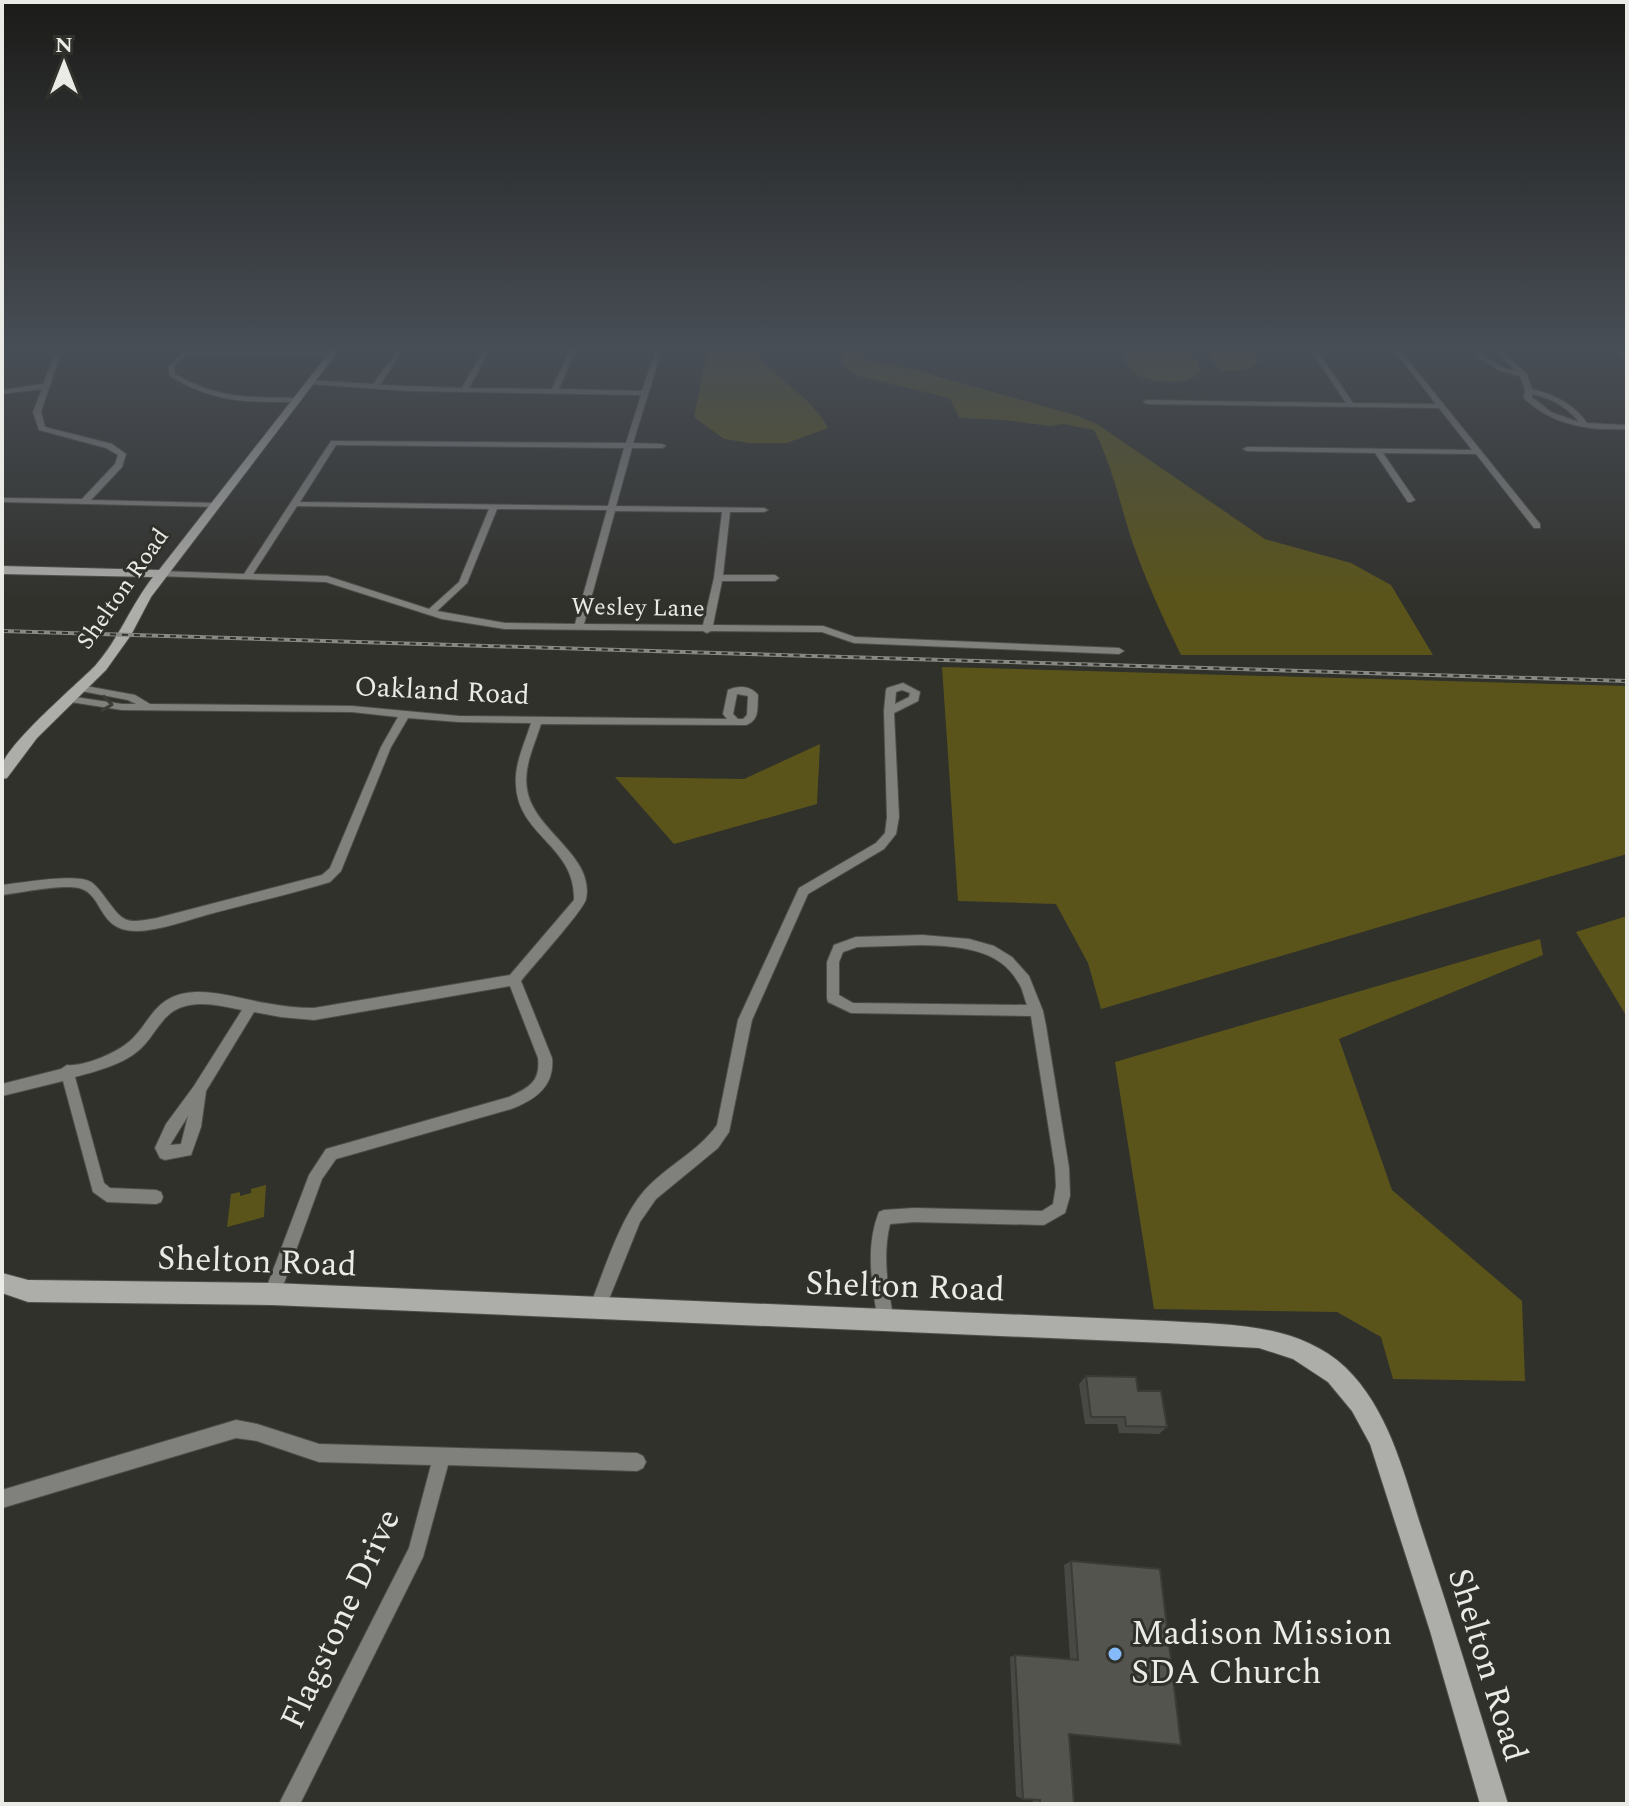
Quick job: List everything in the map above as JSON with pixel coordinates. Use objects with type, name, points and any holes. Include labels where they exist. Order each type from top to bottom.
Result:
[{"type":"street","points":[[62,433],[109,446],[122,454],[119,465],[85,501]]},
{"type":"street","name":"Shelton Road","points":[[2,774],[32,735],[114,650],[145,596],[270,433]]},
{"type":"street","points":[[579,627],[633,433]]},
{"type":"street","points":[[1463,433],[1537,526]]},
{"type":"street","points":[[248,575],[334,443],[662,446]]},
{"type":"street","points":[[1247,449],[1478,452]]},
{"type":"street","points":[[1378,451],[1411,500]]},
{"type":"street","points":[[2,500],[215,505]]},
{"type":"street","points":[[295,504],[764,510]]},
{"type":"street","points":[[431,612],[463,583],[494,506]]},
{"type":"street","points":[[707,630],[718,578],[726,509]]},
{"type":"street","points":[[2,570],[161,574]]},
{"type":"street","name":"Wesley Lane","points":[[161,574],[327,579],[431,612],[505,626],[823,629],[854,640],[1119,651]]},
{"type":"street","points":[[718,578],[775,578]]},
{"type":"street","name":"Oakland Road","points":[[80,688],[131,697],[146,705]]},
{"type":"street","name":"Oakland Road","points":[[68,699],[122,707],[352,709],[537,720],[735,723]]},
{"type":"street","points":[[597,1308],[634,1217],[651,1194],[713,1143],[724,1127],[738,1043],[745,1020],[803,891],[880,846],[890,834],[893,817],[889,711]]},
{"type":"street","points":[[2,890],[67,883],[87,885],[115,922],[134,926],[173,919],[326,879],[335,871],[386,747],[405,714]]},
{"type":"street","points":[[2,1090],[131,1049],[164,1008],[181,999],[294,1015],[322,1014],[514,980],[580,901],[583,889],[573,861],[535,821],[524,802],[521,780],[537,720]]},
{"type":"street","points":[[886,1321],[879,1282],[877,1238],[884,1217],[1044,1218],[1060,1208],[1066,1183],[1036,1011],[1022,977],[1008,960],[995,950],[970,942],[856,942],[838,949],[833,962],[833,998],[851,1008],[1036,1011]]},
{"type":"street","points":[[272,1294],[316,1175],[331,1154],[511,1103],[541,1084],[547,1069],[533,1023],[514,980]]},
{"type":"street","points":[[199,1090],[250,1008]]},
{"type":"street","points":[[67,1071],[98,1187],[107,1195],[156,1197]]},
{"type":"street","name":"Shelton Road","points":[[2,1283],[28,1291],[272,1294],[1259,1337],[1299,1350],[1336,1374],[1360,1403],[1380,1439],[1443,1631],[1494,1804]]},
{"type":"street","points":[[2,1499],[236,1429],[255,1430],[288,1445],[319,1453],[637,1462]]},
{"type":"street","name":"Flagstone Drive","points":[[289,1804],[417,1551],[441,1458]]},
{"type":"shaded area","points":[[716,433],[814,433],[787,443],[749,443],[724,439]]},
{"type":"shaded area","points":[[1096,433],[1111,433],[1265,539],[1351,563],[1391,585],[1433,655],[1181,655],[1143,570]]},
{"type":"shaded area","points":[[942,667],[1627,686],[1627,854],[1101,1009],[1088,963],[1056,904],[958,901]]},
{"type":"shaded area","points":[[820,744],[817,804],[674,844],[615,777],[744,779]]},
{"type":"shaded area","points":[[1627,916],[1627,1017],[1576,932]]},
{"type":"shaded area","points":[[1540,939],[1543,955],[1339,1039],[1392,1190],[1522,1301],[1525,1381],[1393,1379],[1381,1337],[1337,1312],[1154,1309],[1115,1062]]},
{"type":"shaded area","points":[[266,1185],[264,1217],[227,1227],[231,1194],[240,1192],[240,1196]]},
{"type":"building","points":[[1086,1376],[1136,1377],[1138,1391],[1161,1391],[1167,1427],[1126,1426],[1125,1417],[1091,1417]]},
{"type":"building","points":[[1071,1561],[1160,1569],[1181,1745],[1069,1734],[1074,1804],[1040,1804],[1040,1800],[1023,1799],[1015,1655],[1078,1660]]},
{"type":"railway","points":[[2,631],[1627,681]]},
{"type":"place","name":"Madison Mission SDA Church","points":[[1115,1654]]}]
